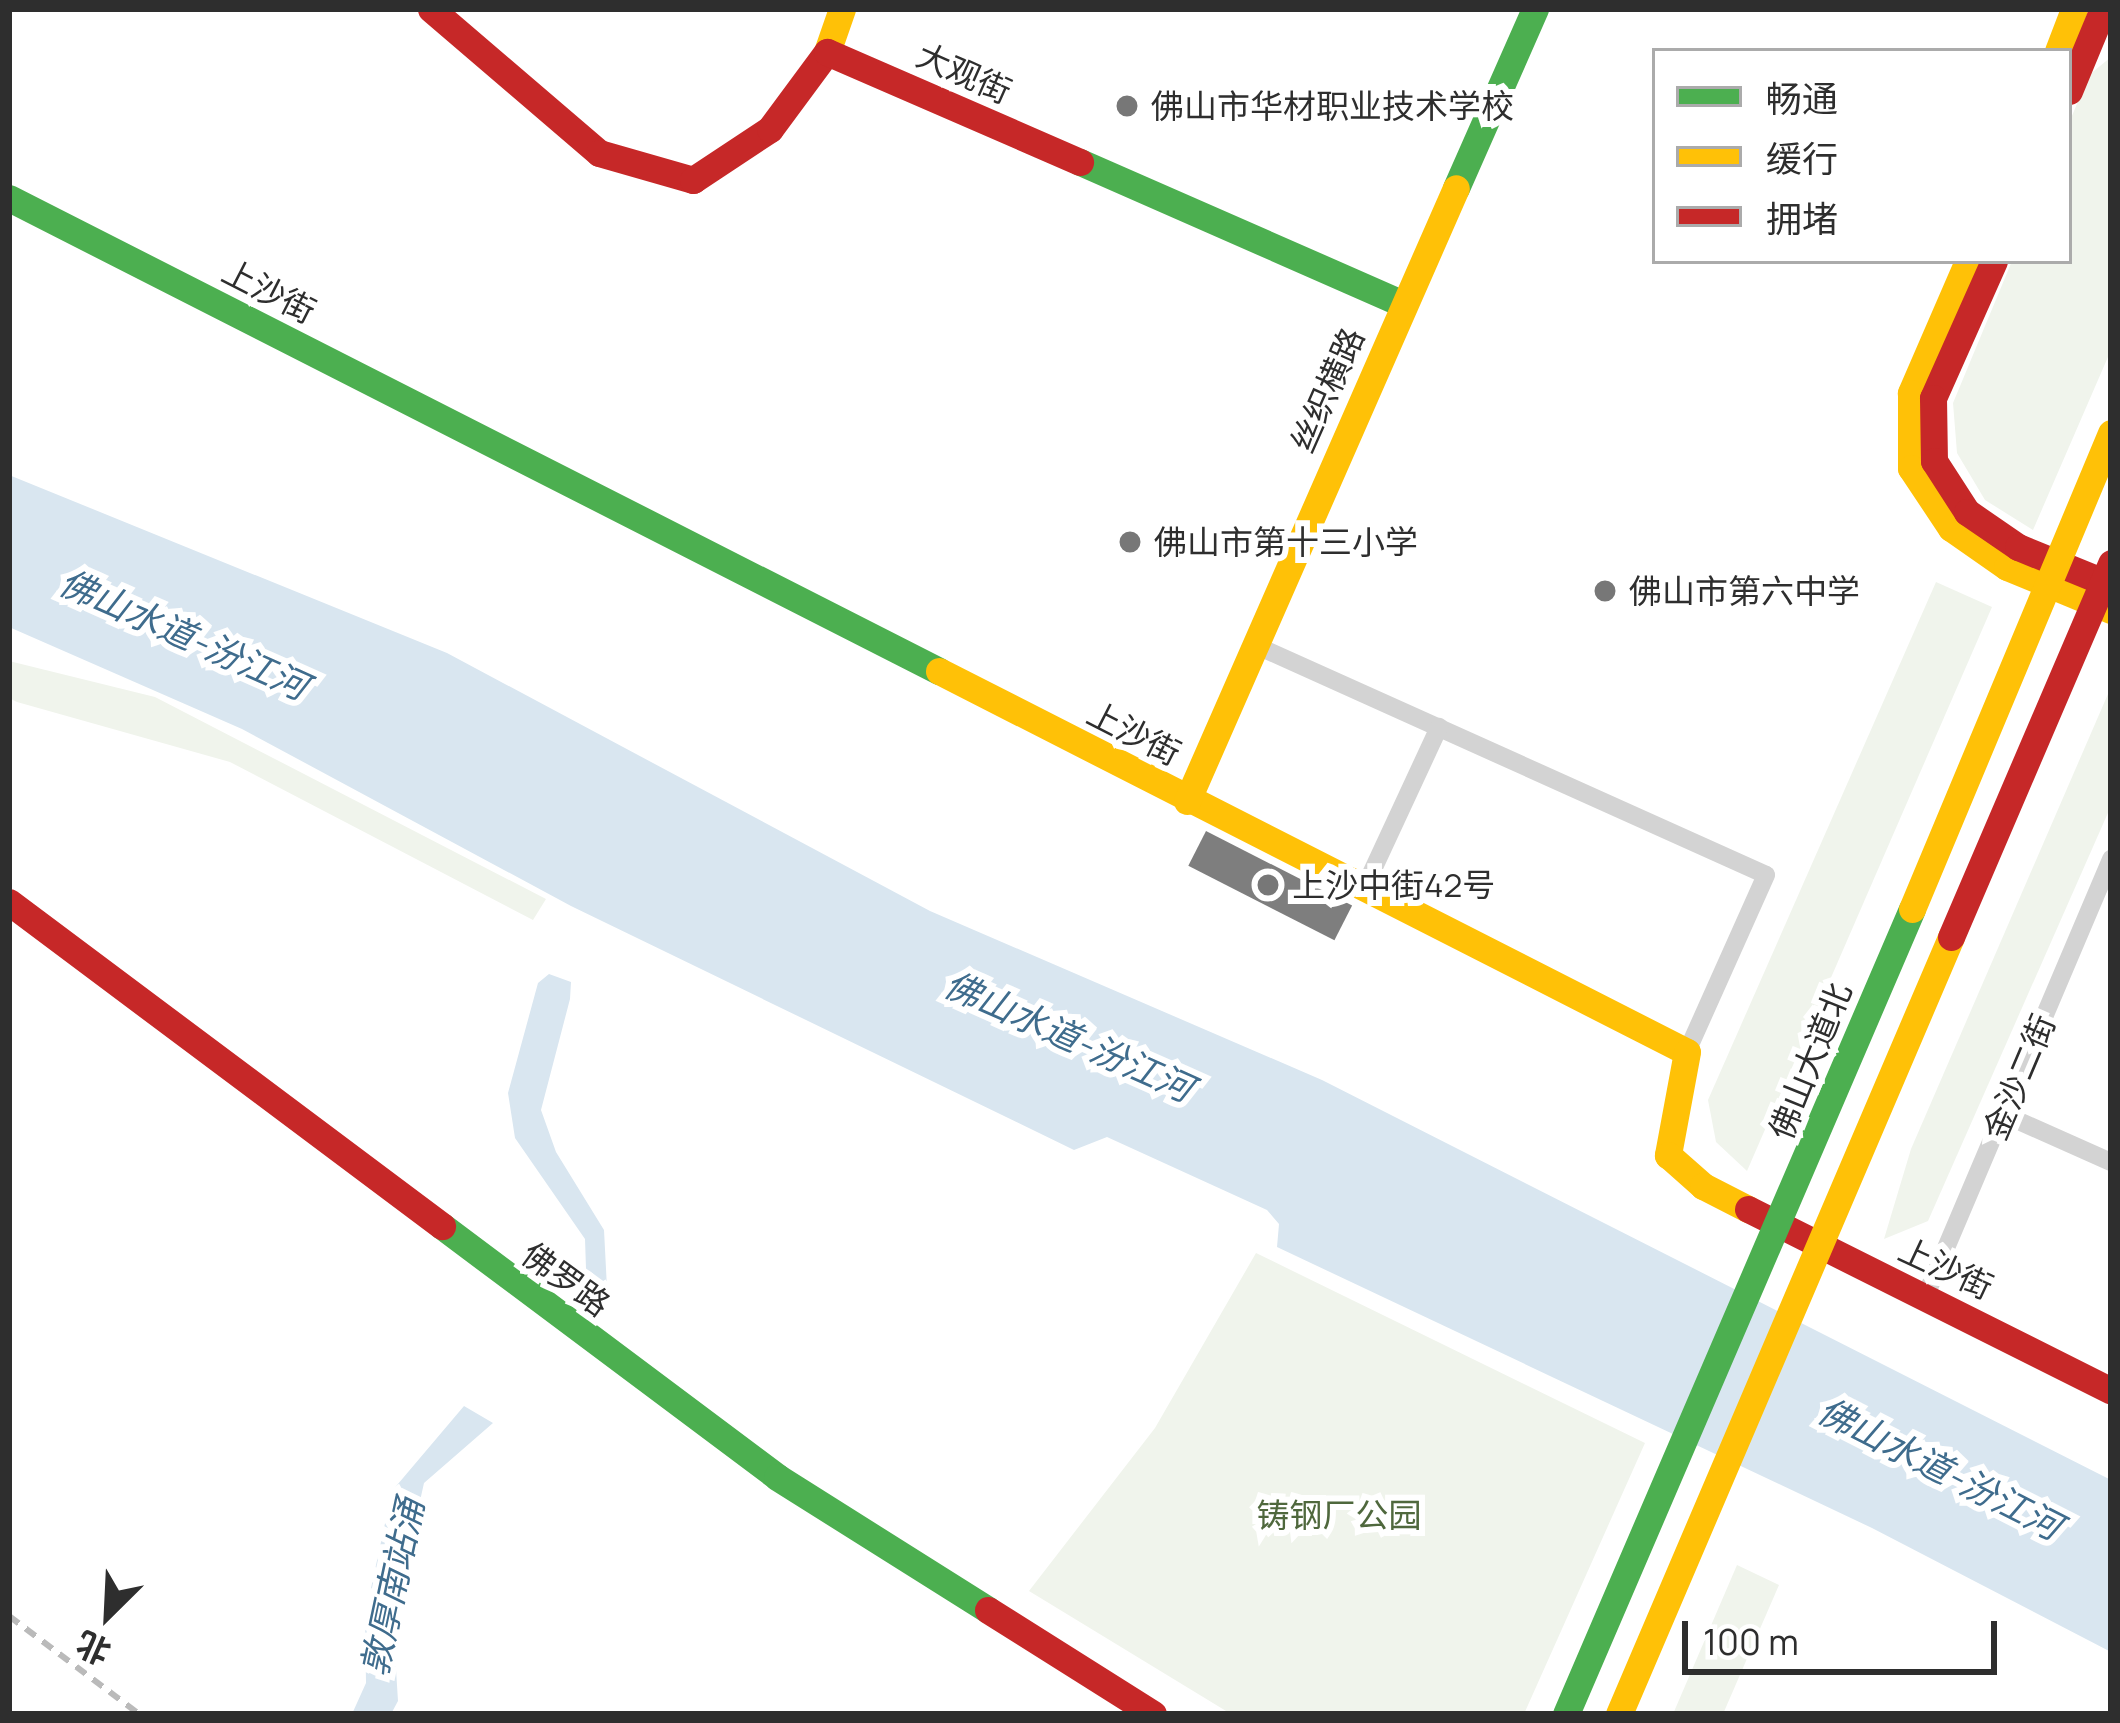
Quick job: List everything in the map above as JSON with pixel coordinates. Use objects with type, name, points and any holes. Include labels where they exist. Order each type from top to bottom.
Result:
[{"type":"main road","points":[[431,9],[599,153],[693,180],[770,129],[827,52],[842,9]]},
{"type":"main road","name":"丝织横路","points":[[1187,801],[1535,9]]},
{"type":"main road","points":[[2060,48],[2088,10]]},
{"type":"main road","points":[[2072,78],[2088,10]]},
{"type":"main road","name":"大观街","points":[[827,52],[1404,304]]},
{"type":"main road","name":"上沙街","points":[[9,198],[1687,1052],[1668,1155],[1703,1186],[2111,1391]]},
{"type":"main road","points":[[1967,264],[1911,393],[1911,468],[1951,528],[2006,567],[2111,610]]},
{"type":"main road","points":[[1993,264],[1934,398],[1934,461],[1984,524],[2018,547],[2111,585]]},
{"type":"main road","name":"佛山大道北","points":[[1566,1714],[1762,1270],[2111,433]]},
{"type":"main road","points":[[1619,1714],[2111,562]]},
{"type":"main road","name":"佛罗路","points":[[9,902],[777,1478],[1100,1688],[1153,1714]]},
{"type":"main road","name":"佛罗路","points":[[1100,1688],[1128,1714]]},
{"type":"street","points":[[1255,645],[1766,875],[1687,1052]]},
{"type":"street","points":[[1364,891],[1439,728]]},
{"type":"street","name":"金沙二街","points":[[1926,1295],[2105,890],[2111,859]]},
{"type":"street","points":[[2003,1114],[2111,1162]]},
{"type":"green space","points":[[2111,57],[2111,350],[2033,530],[1985,500],[1957,453],[1953,403],[2011,264],[2072,264],[2072,116],[2089,75]]},
{"type":"green space","points":[[1936,582],[1992,607],[1747,1171],[1716,1142],[1708,1100]]},
{"type":"green space","points":[[9,661],[155,697],[546,899],[533,920],[230,762],[17,702],[9,698]]},
{"type":"green space","points":[[2111,687],[2111,806],[1928,1221],[1884,1239],[1911,1149]]},
{"type":"green space","name":"铸钢厂公园","points":[[1256,1253],[1645,1443],[1524,1714],[1231,1714],[1029,1591],[1155,1428]]},
{"type":"green space","points":[[1737,1565],[1779,1585],[1723,1714],[1673,1714]]},
{"type":"water","name":"佛山水道-汾江河","points":[[9,475],[447,653],[930,911],[1322,1080],[2111,1480],[2111,1652],[1872,1528],[1277,1247],[1279,1224],[1267,1210],[1107,1137],[1074,1150],[571,906],[242,729],[9,627]]},
{"type":"water","points":[[549,974],[571,982],[570,999],[541,1110],[556,1152],[604,1230],[607,1288],[586,1269],[585,1239],[515,1138],[508,1093],[538,983]]},
{"type":"water","name":"敦厚南站涌","points":[[464,1406],[493,1423],[424,1483],[393,1622],[398,1701],[391,1714],[352,1714],[366,1683],[365,1616],[392,1491]]},
{"type":"building","name":"上沙中街42号","points":[[1206,831],[1352,905],[1334,940],[1188,866]]},
{"type":"railway","points":[[9,1616],[139,1714]]},
{"type":"traffic: fast","points":[[1456,188],[1535,9]]},
{"type":"traffic: fast","points":[[1080,162],[1404,304]]},
{"type":"traffic: fast","points":[[9,198],[939,671]]},
{"type":"traffic: fast","points":[[1566,1714],[1912,909]]},
{"type":"traffic: fast","points":[[442,1226],[777,1477],[988,1610]]},
{"type":"traffic: slow","points":[[827,52],[842,9]]},
{"type":"traffic: slow","points":[[2059,48],[2074,9]]},
{"type":"traffic: slow","points":[[1187,801],[1456,188]]},
{"type":"traffic: slow","points":[[1967,264],[1911,393],[1911,468],[1951,528],[2007,567],[2111,610]]},
{"type":"traffic: slow","points":[[1912,909],[2111,433]]},
{"type":"traffic: slow","points":[[939,671],[1687,1052],[1668,1155],[1703,1186],[1748,1209]]},
{"type":"traffic: slow","points":[[1619,1714],[1951,937]]},
{"type":"traffic: jam","points":[[431,9],[599,153],[693,180],[770,129],[827,52],[1080,162]]},
{"type":"traffic: jam","points":[[2072,84],[2103,9]]},
{"type":"traffic: jam","points":[[1993,264],[1933,398],[1934,461],[1967,512],[2018,547],[2111,585]]},
{"type":"traffic: jam","points":[[1951,937],[2111,563]]},
{"type":"traffic: jam","points":[[9,902],[442,1226]]},
{"type":"traffic: jam","points":[[1748,1209],[2111,1391]]},
{"type":"traffic: jam","points":[[988,1610],[1153,1714]]},
{"type":"place","name":"佛山市华材职业技术学校","points":[[1127,106]]},
{"type":"place","name":"佛山市第十三小学","points":[[1130,542]]},
{"type":"place","name":"佛山市第六中学","points":[[1605,591]]},
{"type":"place","name":"上沙中街42号","points":[[1268,885]]}]
